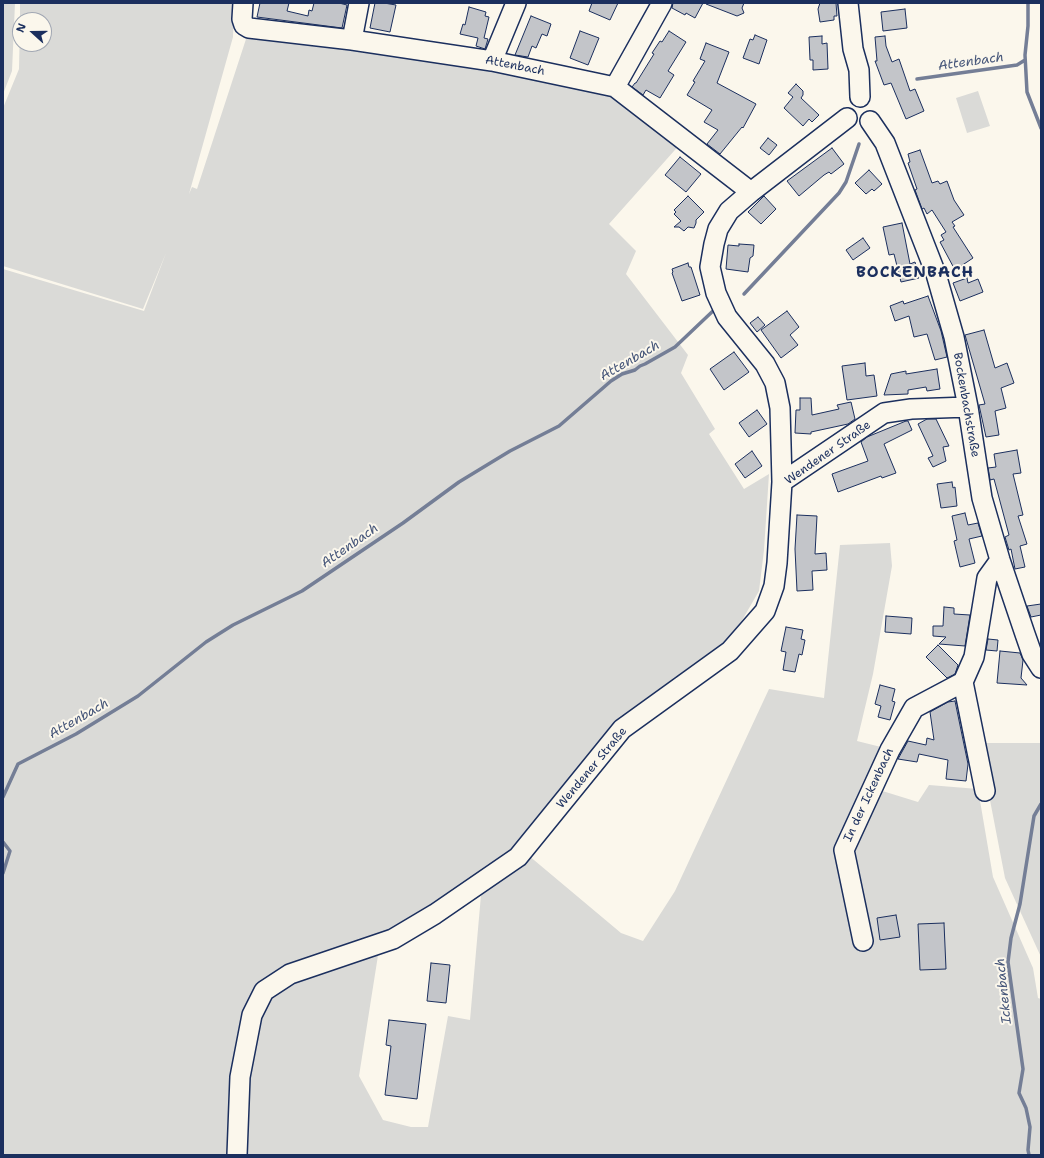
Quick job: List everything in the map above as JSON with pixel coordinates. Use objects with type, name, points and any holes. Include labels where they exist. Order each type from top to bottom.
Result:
[{"type":"street","name":"Attenbach","points":[[243,3],[242,19],[244,25],[249,28],[352,40],[492,61],[615,87],[751,192]]},
{"type":"street","points":[[352,40],[359,3]]},
{"type":"street","points":[[492,61],[516,3]]},
{"type":"street","points":[[615,87],[662,3]]},
{"type":"street","points":[[848,3],[854,49],[859,70],[860,97]]},
{"type":"street","points":[[860,97],[872,104],[874,113],[870,121],[862,126],[858,126],[850,122],[845,114],[847,104],[850,100],[860,97]]},
{"type":"street","points":[[782,482],[780,408],[775,383],[765,364],[727,317],[716,293],[710,267],[718,229],[729,211],[751,192],[847,118]]},
{"type":"street","name":"Bockenbachstraße","points":[[870,121],[885,143],[936,274],[954,337],[968,406],[982,498],[1000,560],[1025,634],[1032,654],[1041,668]]},
{"type":"street","name":"Wendener Straße","points":[[237,1155],[240,1077],[252,1015],[264,991],[290,974],[393,939],[435,914],[518,857],[622,729],[730,651],[765,611],[774,586],[777,563],[782,482],[884,413],[912,409],[968,406]]},
{"type":"street","points":[[985,791],[963,682],[974,657],[988,578],[1000,560]]},
{"type":"street","name":"In der Ickenbach","points":[[863,941],[844,850],[890,750],[914,708],[963,682]]},
{"type":"shaded area","points":[[3,3],[15,3],[15,12],[12,12],[12,71],[3,94]]},
{"type":"shaded area","points":[[20,3],[234,3],[233,37],[189,194],[192,187],[197,189],[247,36],[494,67],[619,92],[682,142],[609,224],[636,251],[626,274],[688,355],[681,373],[715,429],[709,434],[744,489],[769,474],[764,550],[759,591],[741,622],[721,646],[616,726],[514,852],[379,949],[359,1076],[383,1120],[411,1127],[428,1127],[448,1016],[470,1020],[481,895],[528,855],[621,933],[643,941],[675,891],[769,689],[824,698],[840,545],[890,543],[892,566],[873,674],[857,741],[885,748],[876,789],[918,802],[929,785],[978,789],[993,877],[1033,968],[1038,998],[1041,999],[1041,1155],[3,1155],[3,269],[144,311],[166,253],[143,309],[3,266],[3,108],[19,69],[19,52],[52,52],[52,12],[20,12]]},
{"type":"shaded area","points":[[978,91],[990,126],[967,133],[956,98]]},
{"type":"shaded area","points":[[979,743],[1041,743],[1041,957],[1005,878]]},
{"type":"building","points":[[260,3],[289,3],[287,11],[308,16],[309,10],[312,11],[314,3],[339,3],[347,5],[342,28],[257,17]]},
{"type":"building","points":[[375,3],[396,5],[390,32],[370,28]]},
{"type":"building","points":[[592,3],[618,3],[610,20],[589,11]]},
{"type":"building","points":[[673,3],[703,3],[695,18],[686,13],[685,15],[672,8]]},
{"type":"building","points":[[706,3],[744,3],[742,8],[744,13],[737,16]]},
{"type":"building","points":[[820,3],[836,3],[837,16],[834,16],[834,20],[820,22],[818,9]]},
{"type":"building","points":[[469,7],[486,12],[485,16],[489,17],[484,38],[488,39],[485,49],[476,46],[478,38],[460,34],[463,24],[465,25]]},
{"type":"building","points":[[905,9],[907,28],[883,31],[881,12]]},
{"type":"building","points":[[531,16],[551,24],[547,36],[542,34],[536,48],[532,46],[528,57],[515,55]]},
{"type":"building","points":[[580,31],[599,38],[588,65],[570,58]]},
{"type":"building","points":[[669,31],[686,42],[668,71],[674,75],[660,98],[646,90],[643,95],[632,87],[654,54],[652,53]]},
{"type":"building","points":[[755,35],[767,40],[759,64],[743,58],[750,39],[753,40]]},
{"type":"building","points":[[822,36],[822,44],[827,43],[828,69],[813,70],[813,60],[810,60],[809,37]]},
{"type":"building","points":[[885,36],[886,46],[892,62],[899,59],[910,91],[915,89],[924,111],[906,119],[891,83],[884,85],[875,61],[877,61],[875,37]]},
{"type":"building","points":[[706,43],[729,52],[717,83],[756,104],[743,128],[742,127],[720,154],[707,144],[718,130],[704,122],[712,110],[687,95],[695,82],[693,81],[705,61],[700,59]]},
{"type":"building","points":[[796,84],[803,91],[801,98],[819,115],[812,122],[809,119],[803,126],[784,108],[793,97],[788,93]]},
{"type":"building","points":[[768,138],[777,145],[769,155],[760,148]]},
{"type":"building","points":[[832,148],[844,164],[831,174],[829,172],[824,175],[799,196],[787,181]]},
{"type":"building","points":[[920,150],[932,183],[938,181],[940,184],[947,181],[954,200],[964,215],[952,222],[955,226],[953,227],[973,258],[955,270],[940,242],[944,240],[941,235],[946,232],[932,210],[927,214],[924,208],[922,209],[915,190],[917,189],[908,163],[910,162],[908,154]]},
{"type":"building","points":[[680,157],[701,174],[686,192],[665,175]]},
{"type":"building","points":[[869,170],[882,184],[874,191],[872,189],[866,194],[855,183]]},
{"type":"building","points":[[688,196],[704,212],[696,220],[694,228],[688,227],[684,231],[679,227],[674,227],[681,221],[674,214],[676,212],[674,210]]},
{"type":"building","points":[[764,196],[776,209],[761,224],[748,212]]},
{"type":"building","points":[[902,223],[910,264],[915,262],[919,278],[901,282],[894,254],[889,255],[883,227]]},
{"type":"building","points":[[863,238],[870,248],[853,260],[846,250]]},
{"type":"building","points":[[739,244],[754,245],[753,256],[750,258],[748,272],[726,269],[728,245],[739,246]]},
{"type":"building","points":[[688,263],[689,267],[691,267],[700,295],[682,301],[672,269]]},
{"type":"building","points":[[967,278],[968,283],[978,279],[983,292],[960,301],[953,283]]},
{"type":"building","points":[[928,296],[941,331],[947,357],[935,360],[927,334],[914,337],[909,316],[895,321],[890,306],[903,301],[904,304]]},
{"type":"building","points":[[787,311],[799,327],[790,335],[798,345],[781,358],[761,330]]},
{"type":"building","points":[[758,317],[765,325],[757,332],[750,323]]},
{"type":"building","points":[[984,330],[995,368],[1007,363],[1014,383],[1001,388],[1006,408],[995,411],[999,435],[986,437],[979,405],[985,404],[965,335]]},
{"type":"building","points":[[734,352],[749,372],[724,390],[710,369]]},
{"type":"building","points":[[865,363],[866,376],[874,375],[877,396],[847,400],[842,366]]},
{"type":"building","points":[[937,369],[940,389],[927,391],[926,387],[908,390],[908,394],[884,395],[891,374],[906,371],[906,374]]},
{"type":"building","points":[[800,398],[811,398],[812,415],[839,409],[837,405],[851,402],[855,419],[848,424],[811,432],[811,434],[795,433],[796,410],[800,410]]},
{"type":"building","points":[[757,410],[767,424],[749,437],[739,423]]},
{"type":"building","points":[[927,419],[936,419],[949,446],[943,447],[946,461],[933,467],[928,458],[933,456],[918,424]]},
{"type":"building","points":[[908,421],[912,430],[884,444],[896,473],[882,478],[881,476],[838,492],[832,474],[868,461],[861,442],[867,437]]},
{"type":"building","points":[[1017,450],[1021,473],[1013,474],[1023,515],[1018,516],[1027,544],[1020,546],[1025,567],[1015,569],[1011,549],[1009,550],[1005,537],[1009,535],[994,479],[990,480],[988,468],[996,467],[994,454]]},
{"type":"building","points":[[752,451],[762,466],[745,478],[735,464]]},
{"type":"building","points":[[952,482],[953,488],[955,487],[957,506],[941,508],[937,484]]},
{"type":"building","points":[[965,513],[968,525],[978,523],[982,536],[969,539],[975,563],[960,567],[954,541],[957,540],[952,516]]},
{"type":"building","points":[[797,515],[817,516],[815,554],[826,553],[827,570],[812,571],[813,590],[797,591],[795,549]]},
{"type":"building","points":[[1041,604],[1041,615],[1031,617],[1027,606]]},
{"type":"building","points":[[944,607],[954,608],[954,614],[970,615],[965,646],[939,644],[946,637],[933,636],[933,626],[943,626]]},
{"type":"building","points":[[886,616],[912,618],[911,634],[885,632]]},
{"type":"building","points":[[786,627],[803,630],[801,639],[805,640],[802,655],[799,654],[795,672],[783,670],[786,652],[781,651]]},
{"type":"building","points":[[988,639],[998,640],[997,651],[986,650]]},
{"type":"building","points":[[938,645],[958,665],[955,674],[947,678],[926,657]]},
{"type":"building","points":[[1000,651],[1020,653],[1023,660],[1021,678],[1027,685],[997,683]]},
{"type":"building","points":[[880,685],[895,689],[892,701],[895,702],[890,720],[878,717],[881,706],[875,704]]},
{"type":"building","points":[[955,701],[968,764],[966,781],[946,779],[948,760],[919,754],[917,762],[898,759],[908,741],[926,745],[927,738],[934,740],[930,712],[948,702]]},
{"type":"building","points":[[896,915],[900,937],[880,940],[877,918]]},
{"type":"building","points":[[944,923],[946,969],[920,970],[918,924]]},
{"type":"building","points":[[431,963],[450,965],[446,1003],[427,1001]]},
{"type":"building","points":[[389,1020],[426,1024],[417,1099],[385,1095],[391,1046],[386,1045]]},
{"type":"waterway","name":"Ickenbach","points":[[1028,3],[1028,26],[1025,55],[1027,92],[1041,128]]},
{"type":"waterway","name":"Attenbach","points":[[917,79],[1017,65],[1025,60]]},
{"type":"waterway","name":"Attenbach","points":[[744,294],[839,193],[846,182],[859,144]]},
{"type":"waterway","name":"Attenbach","points":[[3,797],[18,764],[76,734],[138,696],[206,642],[233,625],[302,591],[403,523],[459,482],[510,451],[559,426],[611,381],[622,374],[635,370],[675,347],[714,310]]},
{"type":"waterway","name":"Ickenbach","points":[[1029,1155],[1030,1127],[1026,1108],[1019,1093],[1023,1069],[1008,962],[1011,938],[1020,904],[1034,816],[1041,804]]},
{"type":"waterway","name":"Attenbach","points":[[3,842],[10,851],[3,873]]},
{"type":"district","name":"BOCKENBACH","points":[[915,273]]}]
